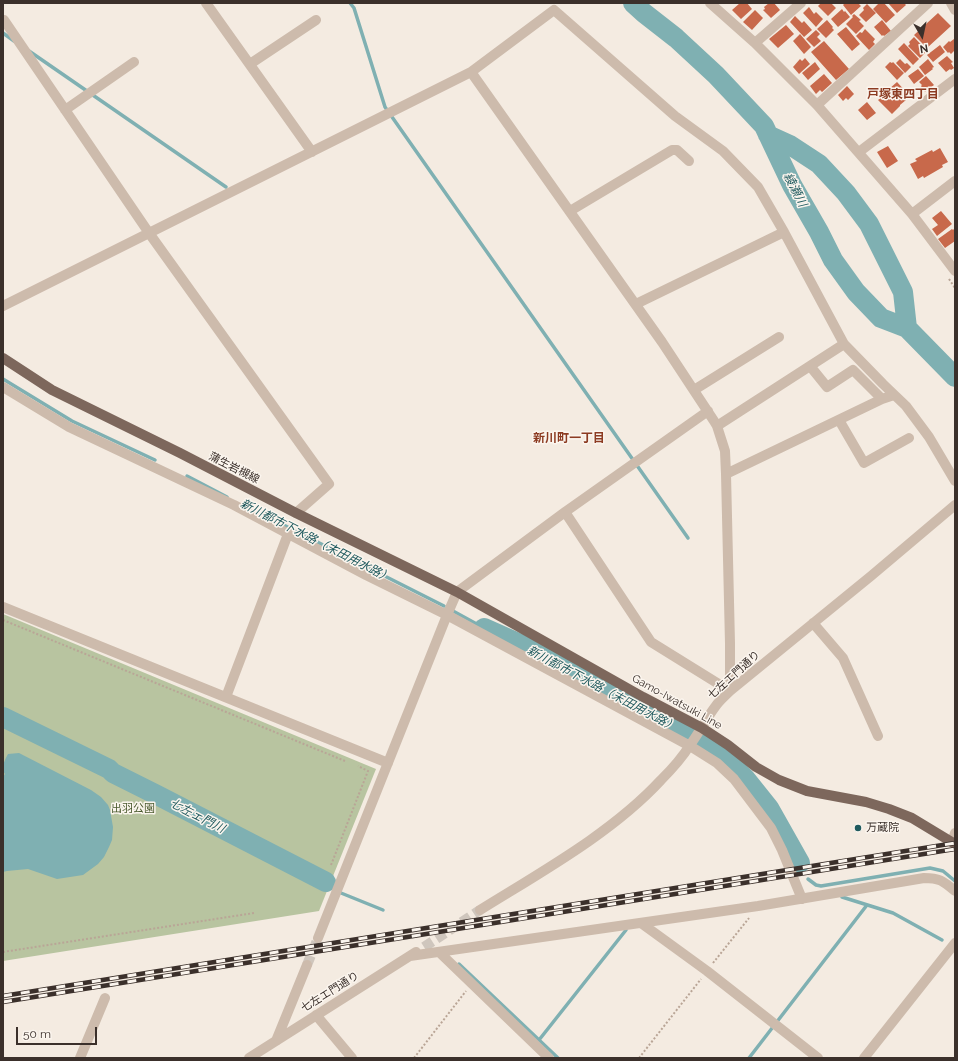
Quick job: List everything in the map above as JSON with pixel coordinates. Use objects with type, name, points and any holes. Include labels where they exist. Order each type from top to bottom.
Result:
[{"type":"main road","name":"蒲生岩槻線","points":[[3,358],[52,390],[457,592]]},
{"type":"main road","name":"Gamo-Iwatsuki Line","points":[[457,592],[643,697],[702,728],[728,744],[756,768],[779,780],[807,791],[866,802],[889,809],[912,818],[954,840]]},
{"type":"street","points":[[206,3],[312,152]]},
{"type":"street","points":[[710,3],[755,43],[817,105],[859,152],[912,214],[951,274]]},
{"type":"street","points":[[755,43],[801,3]]},
{"type":"street","points":[[817,105],[928,3]]},
{"type":"street","points":[[951,3],[955,10]]},
{"type":"street","points":[[3,306],[471,72],[554,10],[675,116],[723,151],[758,187],[844,344],[906,406],[929,437],[955,481]]},
{"type":"street","points":[[4,20],[149,233],[329,484],[296,513]]},
{"type":"street","points":[[250,64],[316,20]]},
{"type":"street","points":[[65,110],[134,62]]},
{"type":"street","points":[[471,72],[636,304],[715,423],[724,451],[726,474],[730,691]]},
{"type":"street","points":[[859,152],[955,79]]},
{"type":"street","points":[[570,211],[672,150],[677,150],[689,161]]},
{"type":"street","points":[[912,214],[955,181]]},
{"type":"street","points":[[636,304],[784,232]]},
{"type":"street","points":[[694,390],[779,337]]},
{"type":"street","points":[[715,423],[844,344]]},
{"type":"street","points":[[810,366],[827,387],[853,370],[882,399]]},
{"type":"street","points":[[3,387],[69,427],[234,505],[366,575],[447,615],[690,746],[717,763],[734,779],[771,828],[782,850],[802,899]]},
{"type":"street","points":[[726,474],[882,399],[894,395]]},
{"type":"street","points":[[318,938],[457,592],[565,512],[708,411]]},
{"type":"street","points":[[839,420],[864,463],[909,438]]},
{"type":"street","name":"七左エ門通り","points":[[480,910],[562,859],[604,830],[646,795],[661,781],[690,746],[715,707],[730,691],[955,505]]},
{"type":"street","points":[[565,512],[651,642],[730,691]]},
{"type":"street","points":[[226,697],[288,534]]},
{"type":"street","points":[[3,607],[388,763]]},
{"type":"street","points":[[813,623],[844,658],[878,736]]},
{"type":"street","points":[[410,956],[758,906],[924,878],[942,880],[955,891]]},
{"type":"street","points":[[641,923],[707,971],[818,1058]]},
{"type":"street","points":[[864,1058],[955,943]]},
{"type":"street","name":"七左エ門通り","points":[[249,1058],[424,947]]},
{"type":"street","points":[[439,952],[550,1058]]},
{"type":"street","points":[[276,1041],[307,965]]},
{"type":"street","points":[[80,1058],[106,998]]},
{"type":"street","points":[[316,1015],[352,1058]]},
{"type":"path","points":[[951,274],[955,288]]},
{"type":"path","points":[[3,620],[346,761]]},
{"type":"path","points":[[331,865],[368,771],[358,766]]},
{"type":"path","points":[[639,1058],[758,906]]},
{"type":"path","points":[[3,952],[254,913]]},
{"type":"path","points":[[414,1058],[472,984]]},
{"type":"green space","name":"出羽公園","points":[[3,614],[376,769],[319,911],[3,961]]},
{"type":"water","points":[[19,753],[91,790],[101,797],[108,805],[113,827],[112,840],[104,857],[98,864],[83,875],[57,879],[28,869],[3,872],[3,777],[5,774],[3,767],[4,761],[8,754]]},
{"type":"building","points":[[740,3],[747,3],[752,9],[741,19],[732,10]]},
{"type":"building","points":[[769,3],[774,3],[780,10],[771,18],[763,10]]},
{"type":"building","points":[[821,3],[831,3],[836,8],[828,16],[818,6]]},
{"type":"building","points":[[845,3],[858,3],[861,6],[851,15],[843,5]]},
{"type":"building","points":[[879,3],[884,3],[895,15],[886,23],[873,9]]},
{"type":"building","points":[[888,3],[904,3],[906,5],[897,13]]},
{"type":"building","points":[[867,4],[876,13],[866,22],[859,15]]},
{"type":"building","points":[[809,7],[814,14],[816,12],[823,19],[816,27],[803,13]]},
{"type":"building","points":[[842,9],[850,17],[838,27],[831,19]]},
{"type":"building","points":[[755,10],[763,18],[752,30],[743,22]]},
{"type":"building","points":[[938,13],[951,26],[927,48],[914,35]]},
{"type":"building","points":[[854,14],[861,20],[859,21],[864,26],[856,34],[846,24]]},
{"type":"building","points":[[795,16],[802,23],[804,21],[812,30],[804,37],[790,22]]},
{"type":"building","points":[[827,20],[834,30],[826,38],[817,29]]},
{"type":"building","points":[[882,20],[891,31],[884,36],[882,36],[874,27]]},
{"type":"building","points":[[786,25],[794,34],[778,48],[769,39]]},
{"type":"building","points":[[846,27],[860,44],[852,51],[837,34]]},
{"type":"building","points":[[865,29],[875,39],[873,42],[875,44],[869,50],[856,36],[860,32],[862,33]]},
{"type":"building","points":[[816,30],[820,34],[817,37],[821,41],[814,47],[806,39]]},
{"type":"building","points":[[800,34],[811,47],[804,54],[793,41]]},
{"type":"building","points":[[914,37],[927,51],[920,58],[908,46],[910,44],[909,42]]},
{"type":"building","points":[[954,39],[955,50],[951,54],[949,52],[948,53],[943,47],[949,41],[950,42]]},
{"type":"building","points":[[824,41],[849,69],[836,80],[811,52]]},
{"type":"building","points":[[904,43],[919,59],[913,65],[898,49]]},
{"type":"building","points":[[940,45],[945,52],[933,62],[927,55]]},
{"type":"building","points":[[947,56],[953,62],[951,63],[954,68],[946,72],[938,63]]},
{"type":"building","points":[[805,58],[810,64],[799,74],[793,67],[800,59],[802,61]]},
{"type":"building","points":[[900,59],[911,67],[905,73],[896,63]]},
{"type":"building","points":[[928,59],[934,67],[925,75],[919,67]]},
{"type":"building","points":[[815,62],[820,69],[808,80],[802,73]]},
{"type":"building","points":[[890,62],[893,62],[904,73],[897,80],[885,67]]},
{"type":"building","points":[[918,69],[924,76],[914,84],[908,76]]},
{"type":"building","points":[[824,74],[832,83],[822,92],[820,90],[816,94],[810,86]]},
{"type":"building","points":[[926,76],[934,85],[925,92],[919,82]]},
{"type":"building","points":[[897,82],[909,95],[892,114],[878,100],[883,96],[881,93],[887,88],[889,89]]},
{"type":"building","points":[[847,86],[854,94],[848,100],[846,98],[843,101],[838,95]]},
{"type":"building","points":[[867,102],[876,113],[867,120],[858,110]]},
{"type":"building","points":[[888,146],[898,161],[887,168],[877,152]]},
{"type":"building","points":[[940,148],[948,162],[942,165],[943,167],[924,178],[923,176],[918,179],[910,164],[917,161],[915,159],[932,150],[933,152]]},
{"type":"building","points":[[941,211],[952,224],[937,236],[932,229],[938,225],[932,218]]},
{"type":"building","points":[[955,228],[955,241],[945,248],[938,239]]},
{"type":"waterway","points":[[350,3],[354,8],[385,107],[688,538]]},
{"type":"waterway","name":"綾瀬川","points":[[633,3],[676,38],[716,75],[764,126],[792,185],[833,260],[856,292],[881,318],[907,328],[955,377]]},
{"type":"waterway","points":[[3,33],[14,41]]},
{"type":"waterway","points":[[29,51],[226,187]]},
{"type":"waterway","points":[[768,135],[790,145],[819,164],[846,193],[869,224],[903,292],[907,328]]},
{"type":"waterway","name":"新川都市下水路（末田用水路）","points":[[3,379],[72,421],[155,460]]},
{"type":"waterway","name":"新川都市下水路（末田用水路）","points":[[187,476],[227,497]]},
{"type":"waterway","name":"新川都市下水路（末田用水路）","points":[[256,511],[444,606]]},
{"type":"waterway","name":"新川都市下水路（末田用水路）","points":[[453,611],[484,628]]},
{"type":"waterway","name":"新川都市下水路（末田用水路）","points":[[484,628],[520,644],[631,705],[688,734]]},
{"type":"waterway","name":"七左ェ門川","points":[[3,717],[109,769],[113,773],[326,882]]},
{"type":"waterway","name":"新川都市下水路（末田用水路）","points":[[703,742],[727,760],[745,778],[769,808],[800,863]]},
{"type":"waterway","name":"新川都市下水路（末田用水路）","points":[[808,879],[816,885],[821,886],[930,868],[943,871],[955,881]]},
{"type":"waterway","points":[[326,882],[341,893],[383,910]]},
{"type":"waterway","points":[[842,897],[893,913],[942,940]]},
{"type":"waterway","points":[[749,1058],[867,905]]},
{"type":"waterway","points":[[539,1040],[626,930]]},
{"type":"waterway","points":[[459,964],[558,1058]]},
{"type":"tunnel","points":[[424,947],[480,910]]},
{"type":"tunnel","points":[[307,965],[318,938]]},
{"type":"railway","points":[[3,996],[955,843]]},
{"type":"railway","points":[[3,1002],[955,849]]},
{"type":"place","name":"万蔵院","points":[[858,828]]},
{"type":"district","name":"戸塚東四丁目","points":[[903,94]]},
{"type":"district","name":"新川町一丁目","points":[[569,438]]}]
